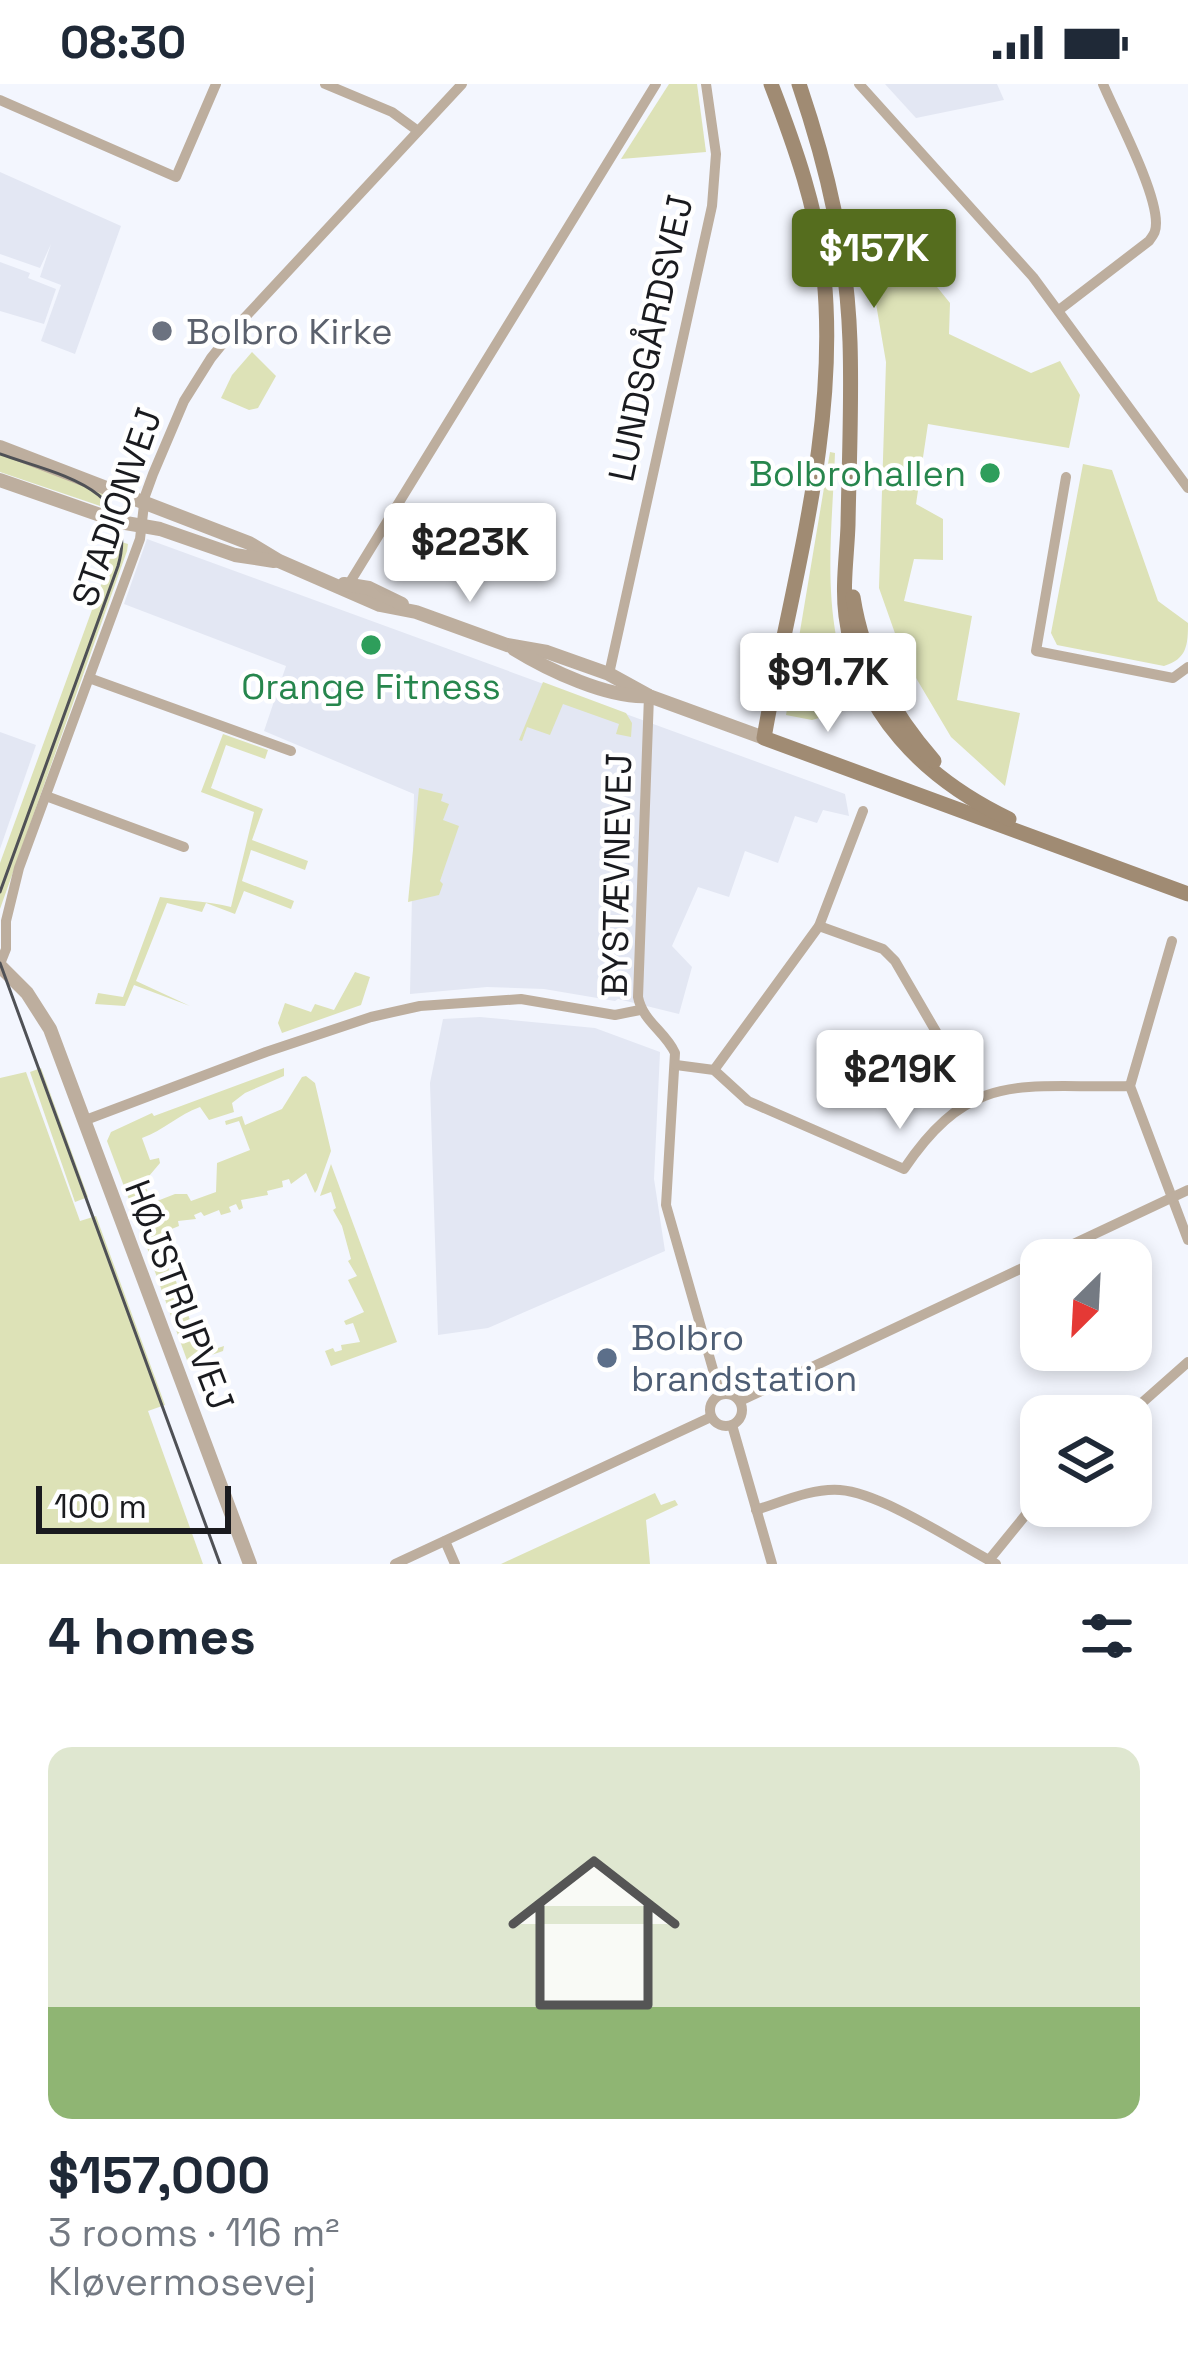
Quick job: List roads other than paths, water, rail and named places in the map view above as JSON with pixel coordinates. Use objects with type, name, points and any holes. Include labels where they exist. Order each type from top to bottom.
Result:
[{"type":"main road","points":[[771,84],[814,212],[824,277],[826,345],[817,455],[764,738],[1188,891]]},
{"type":"main road","points":[[799,84],[837,208],[847,277],[845,615],[853,655],[869,697],[897,737],[932,772],[985,807],[1082,854]]},
{"type":"street","points":[[0,100],[176,177],[216,84]]},
{"type":"street","points":[[326,84],[392,112],[418,131]]},
{"type":"street","name":"STADIONVEJ","points":[[56,1047],[44,1017],[0,965],[6,949],[6,921],[142,526],[145,502],[184,401],[211,358],[462,84]]},
{"type":"street","points":[[343,585],[656,84]]},
{"type":"street","name":"LUNDSGÅRDSVEJ","points":[[608,674],[712,206],[716,154],[706,84]]},
{"type":"street","points":[[859,84],[985,219],[1059,310],[1188,488]]},
{"type":"street","points":[[1059,310],[1155,232],[1150,196],[1103,84]]},
{"type":"street","points":[[0,447],[249,543],[279,561],[343,585],[383,593],[416,612],[507,645],[547,652],[608,674],[649,696],[764,738]]},
{"type":"street","points":[[1066,476],[1036,651],[1173,678],[1188,667]]},
{"type":"street","points":[[0,479],[93,514],[235,555],[279,561]]},
{"type":"street","points":[[507,645],[541,666],[631,697],[649,696]]},
{"type":"street","points":[[89,678],[291,751]]},
{"type":"street","name":"BYSTÆVNEVEJ","points":[[649,696],[640,1010],[668,1039],[676,1065]]},
{"type":"street","points":[[46,796],[184,847]]},
{"type":"street","points":[[714,1070],[819,926],[863,812]]},
{"type":"street","points":[[819,926],[883,949],[895,962],[974,1097]]},
{"type":"street","points":[[1172,941],[1130,1086],[1188,1240]]},
{"type":"street","points":[[0,979],[27,993]]},
{"type":"street","points":[[83,1120],[266,1052],[420,1006],[521,999],[615,1015],[640,1010]]},
{"type":"street","name":"HØJSTRUPVEJ","points":[[56,1047],[250,1564]]},
{"type":"street","points":[[720,1394],[666,1205],[676,1065],[714,1070],[748,1101],[904,1168],[935,1127],[974,1097],[998,1090],[1130,1086]]},
{"type":"street","points":[[740,1401],[1188,1190]]},
{"type":"street","points":[[1150,1395],[1188,1362]]},
{"type":"street","points":[[720,1394],[732,1394],[740,1401],[742,1415],[732,1425],[720,1425],[711,1417],[711,1403],[720,1394]]},
{"type":"street","points":[[395,1564],[711,1417]]},
{"type":"street","points":[[732,1425],[772,1564]]},
{"type":"street","points":[[756,1510],[816,1491],[842,1490],[871,1497],[992,1562],[1020,1524]]},
{"type":"street","points":[[445,1541],[455,1564]]},
{"type":"tram line","points":[[0,454],[88,488],[117,518],[122,539],[118,566],[0,892]]},
{"type":"tram line","points":[[0,963],[220,1564]]},
{"type":"place","name":"Bolbro Kirke","points":[[162,331]]},
{"type":"place","name":"Bolbrohallen","points":[[990,473]]},
{"type":"place","name":"Orange Fitness","points":[[371,645]]},
{"type":"place","name":"Bolbro brandstation","points":[[607,1358]]}]
